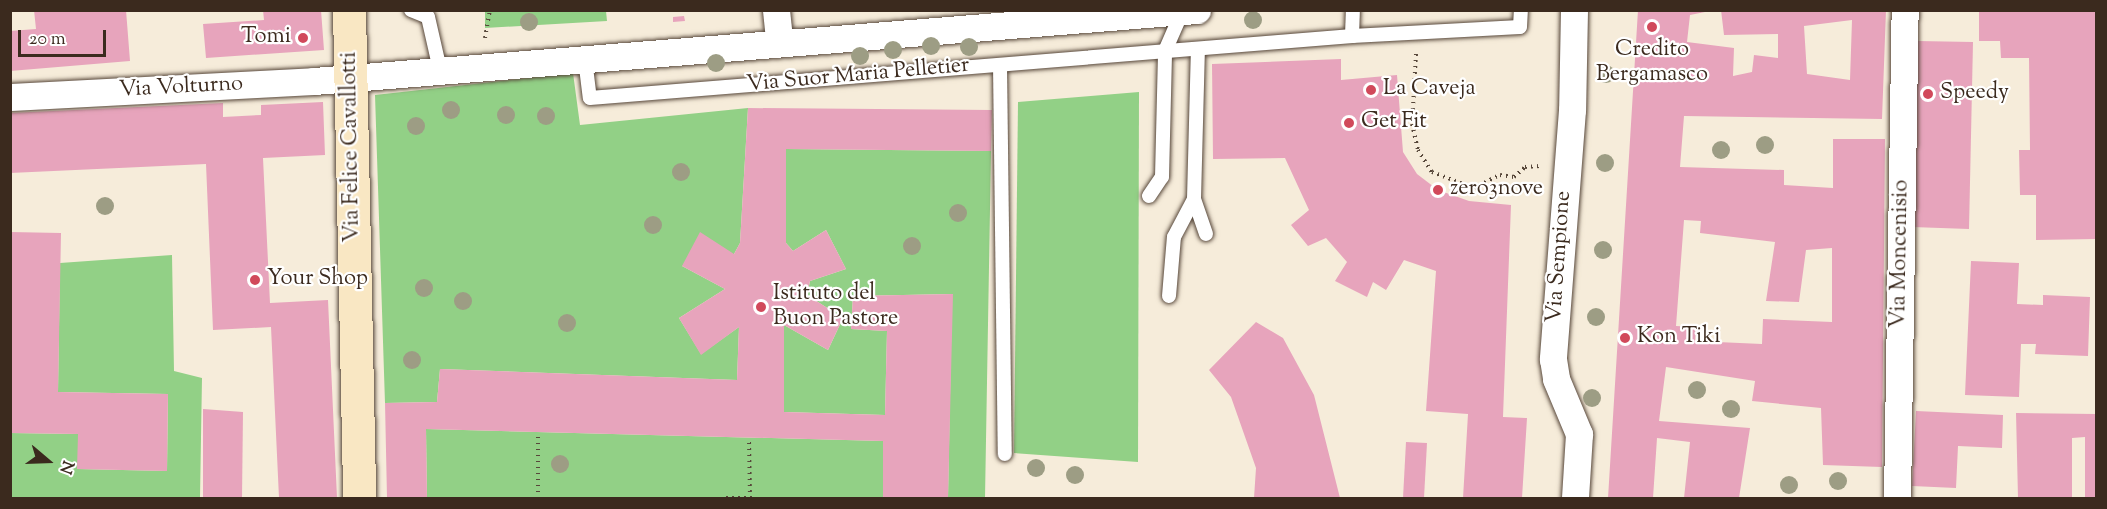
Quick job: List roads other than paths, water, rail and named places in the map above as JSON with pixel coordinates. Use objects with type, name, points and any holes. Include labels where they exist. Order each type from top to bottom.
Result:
[{"type":"street","points":[[776,10],[779,41]]},
{"type":"street","name":"Via Sempione","points":[[1575,10],[1572,110],[1553,359],[1556,379],[1579,434],[1575,498]]},
{"type":"street","name":"Via Moncenisio","points":[[1897,498],[1905,10]]},
{"type":"street","name":"Via Felice Cavallotti","points":[[349,11],[359,498]]},
{"type":"street","name":"Via Suor Maria Pelletier","points":[[350,78],[779,41],[1190,11]]},
{"type":"street","name":"Via Volturno","points":[[10,97],[350,78]]},
{"type":"lane","points":[[349,11],[364,10]]},
{"type":"lane","points":[[411,10],[428,17],[440,70]]},
{"type":"lane","points":[[1352,36],[1353,10]]},
{"type":"lane","name":"Via Suor Maria Pelletier","points":[[585,59],[590,98],[1352,36],[1520,27],[1521,10]]},
{"type":"lane","name":"Via Suor Maria Pelletier","points":[[1165,51],[1190,11]]},
{"type":"lane","points":[[1198,50],[1194,199],[1206,234]]},
{"type":"lane","points":[[1149,196],[1162,177],[1165,51]]},
{"type":"lane","points":[[1000,64],[1005,454]]},
{"type":"lane","points":[[1169,296],[1174,237],[1194,199]]},
{"type":"place","name":"Credito Bergamasco","points":[[1652,27]]},
{"type":"place","name":"Tomi","points":[[303,38]]},
{"type":"place","name":"La Caveja","points":[[1371,90]]},
{"type":"place","name":"Speedy","points":[[1928,94]]},
{"type":"place","name":"Get Fit","points":[[1349,123]]},
{"type":"place","name":"zero3nove","points":[[1438,190]]},
{"type":"place","name":"Your Shop","points":[[255,280]]},
{"type":"place","name":"Istituto del Buon Pastore","points":[[761,307]]},
{"type":"place","name":"Kon Tiki","points":[[1625,338]]}]
